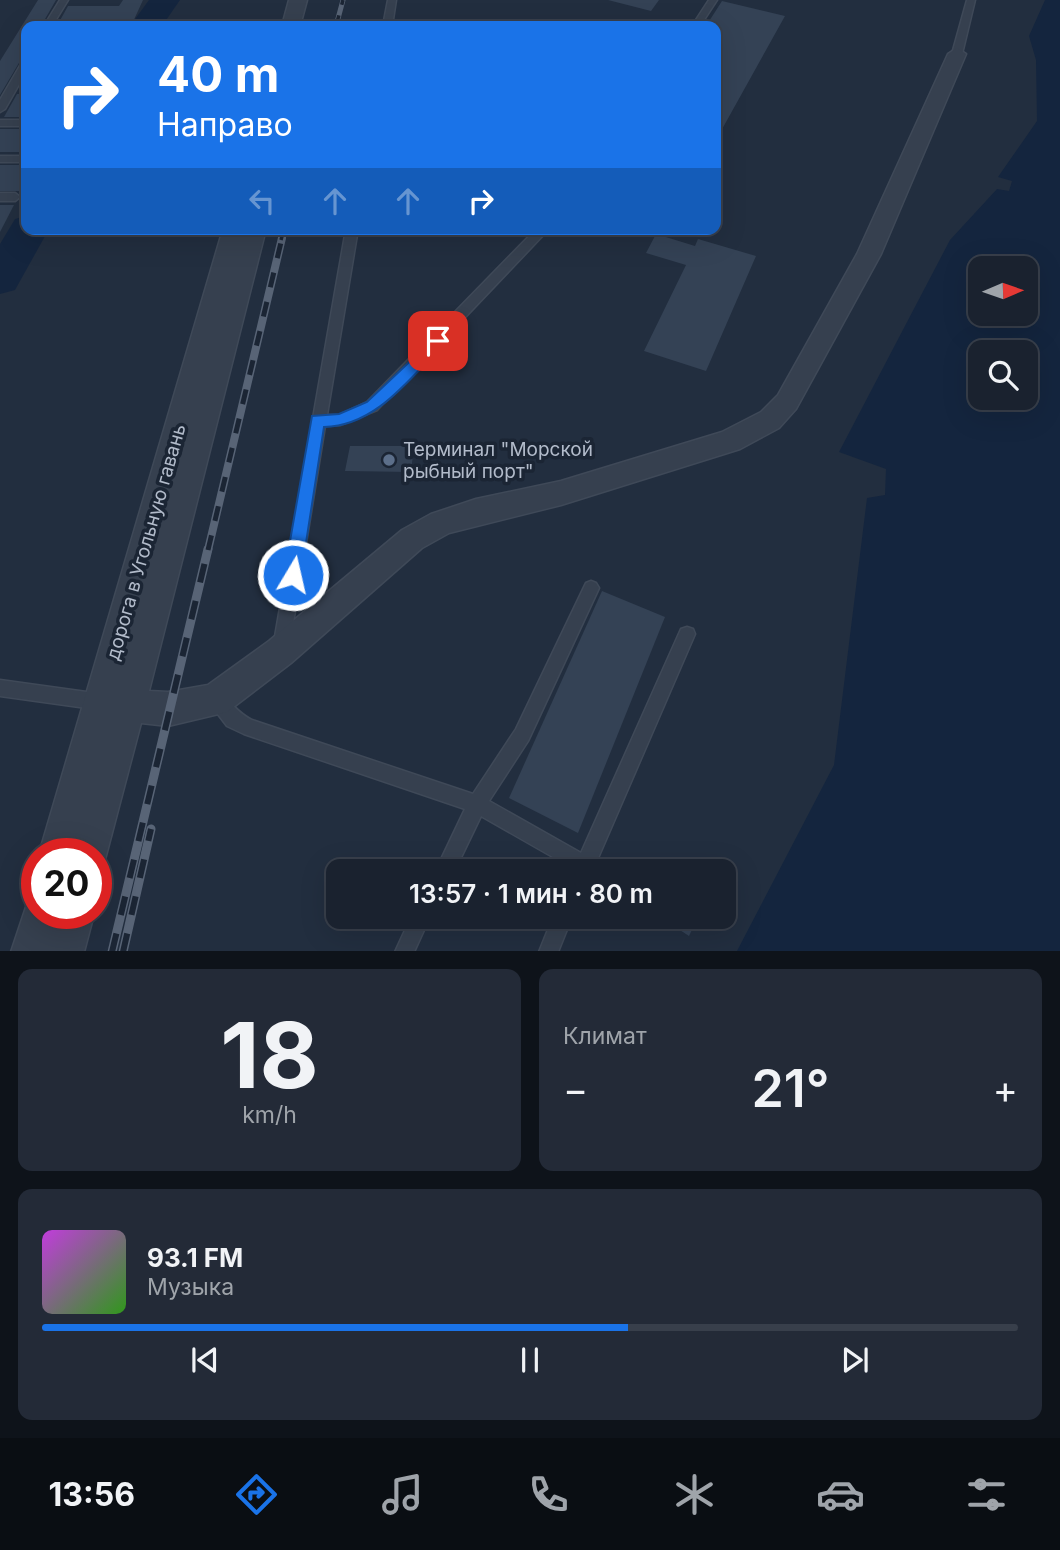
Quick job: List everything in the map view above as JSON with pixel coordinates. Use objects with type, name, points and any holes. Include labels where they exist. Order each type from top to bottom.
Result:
[{"type":"street","points":[[292,21],[298,0]]},
{"type":"street","points":[[309,21],[315,0]]},
{"type":"street","points":[[115,705],[168,709],[215,700],[280,652],[412,539],[441,523],[476,512],[561,493],[730,441],[770,420],[787,402],[869,254],[957,54]]},
{"type":"street","name":"дорога в Угольную гавань","points":[[93,838],[115,705],[232,235]]},
{"type":"street","name":"дорога в Угольную гавань","points":[[63,838],[115,705],[253,235]]},
{"type":"street","points":[[30,951],[37,929]]},
{"type":"street","points":[[65,951],[71,929]]},
{"type":"lane","points":[[51,21],[64,0]]},
{"type":"lane","points":[[389,21],[392,0]]},
{"type":"lane","points":[[698,21],[713,0]]},
{"type":"lane","points":[[957,54],[971,0]]},
{"type":"lane","points":[[0,108],[21,73]]},
{"type":"lane","points":[[12,88],[21,88]]},
{"type":"lane","points":[[0,123],[21,123]]},
{"type":"lane","points":[[0,159],[21,159]]},
{"type":"lane","points":[[0,197],[15,197]]},
{"type":"lane","points":[[280,652],[317,421],[351,235]]},
{"type":"lane","points":[[317,421],[340,420],[372,406],[537,235]]},
{"type":"lane","points":[[450,859],[477,804],[522,735],[591,589]]},
{"type":"lane","points":[[588,859],[687,634]]},
{"type":"lane","points":[[0,688],[115,705]]},
{"type":"lane","points":[[215,700],[233,720],[250,728],[477,804],[569,859]]},
{"type":"lane","points":[[404,951],[415,929]]},
{"type":"lane","points":[[548,951],[558,929]]},
{"type":"water","points":[[1045,0],[1060,0],[1060,951],[737,951],[834,765],[867,498],[885,495],[886,469],[839,452],[950,240],[997,189],[1009,191],[1012,181],[998,177],[1037,121],[1036,60],[1029,36]]},
{"type":"building","points":[[38,0],[56,0],[44,21],[25,21]]},
{"type":"building","points":[[123,0],[143,0],[133,21],[60,21],[68,6],[119,6]]},
{"type":"building","points":[[608,0],[659,0],[651,11]]},
{"type":"building","points":[[722,1],[785,16],[721,131],[721,21],[709,21]]},
{"type":"building","points":[[21,27],[21,59],[0,95],[0,61]]},
{"type":"building","points":[[17,94],[21,94],[21,117],[4,117]]},
{"type":"building","points":[[0,129],[21,129],[21,152],[0,152]]},
{"type":"building","points":[[0,165],[21,165],[21,191],[0,191]]},
{"type":"building","points":[[0,205],[14,205],[0,232]]},
{"type":"building","points":[[655,235],[659,235],[695,246],[698,239],[756,256],[706,371],[644,351],[686,265],[646,253]]},
{"type":"building","points":[[350,446],[414,446],[411,472],[345,471]]},
{"type":"building","points":[[602,591],[665,617],[578,833],[509,798]]},
{"type":"building","points":[[678,929],[692,929],[689,936]]},
{"type":"waterway","points":[[150,21],[165,0]]},
{"type":"waterway","points":[[0,279],[26,235]]},
{"type":"railway","points":[[337,21],[343,0]]},
{"type":"railway","points":[[281,240],[282,235]]},
{"type":"railway","points":[[208,550],[282,238]]},
{"type":"railway","points":[[112,951],[208,549]]},
{"type":"railway","points":[[123,951],[151,829]]},
{"type":"place","name":"Терминал \"Морской рыбный порт\"","points":[[389,460]]},
{"type":"route","points":[[293,575],[317,421],[340,420],[357,415],[372,406],[438,341]]}]
